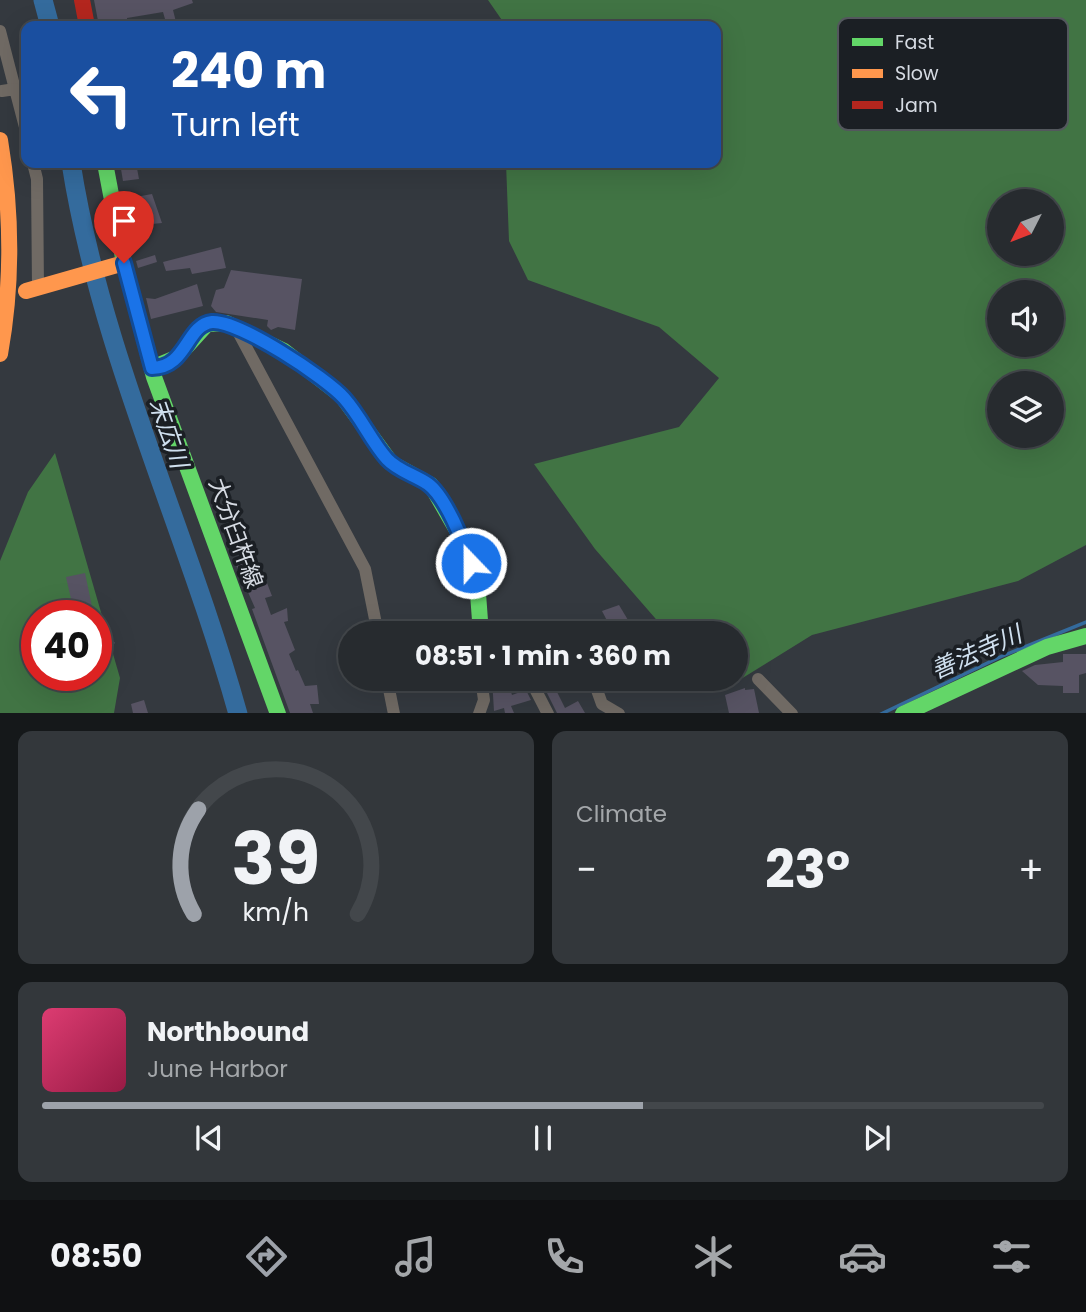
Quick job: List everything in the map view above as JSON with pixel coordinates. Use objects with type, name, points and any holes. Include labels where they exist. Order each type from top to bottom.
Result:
[{"type":"main road","points":[[82,0],[85,21]]},
{"type":"main road","points":[[0,140],[7,184],[9,288],[0,354]]},
{"type":"main road","name":"大分臼杵線","points":[[106,168],[119,265],[152,368],[278,713]]},
{"type":"main road","points":[[32,289],[119,265]]},
{"type":"main road","points":[[152,368],[163,368],[174,362],[207,324],[226,323],[271,343],[342,396],[391,463],[431,485],[466,546],[477,580],[481,621]]},
{"type":"main road","points":[[903,713],[1047,647],[1086,636]]},
{"type":"street","points":[[0,31],[9,90],[21,119]]},
{"type":"street","points":[[32,289],[37,179],[34,168]]},
{"type":"street","points":[[236,328],[365,569],[375,621]]},
{"type":"street","points":[[758,679],[792,713]]},
{"type":"street","points":[[389,691],[394,713]]},
{"type":"street","points":[[479,713],[484,699],[483,691]]},
{"type":"street","points":[[536,691],[548,713]]},
{"type":"street","points":[[597,691],[602,704],[619,713]]},
{"type":"green space","points":[[488,0],[1086,0],[1086,545],[1018,581],[812,635],[748,675],[748,621],[658,621],[595,549],[534,464],[679,427],[719,378],[659,327],[528,280],[509,241],[506,168],[721,168],[721,21],[503,21]]},
{"type":"green space","points":[[55,453],[97,600],[21,600],[21,691],[112,691],[112,650],[120,678],[114,713],[0,713],[0,561],[28,492]]},
{"type":"building","points":[[94,0],[192,0],[193,3],[173,10],[176,21],[166,21],[163,12],[127,18],[127,21],[98,21]]},
{"type":"building","points":[[121,168],[137,168],[139,179],[123,181]]},
{"type":"building","points":[[152,194],[162,223],[132,226],[127,214],[132,208],[130,198]]},
{"type":"building","points":[[221,247],[226,268],[192,274],[190,268],[166,271],[163,262]]},
{"type":"building","points":[[155,255],[157,262],[138,268],[136,261]]},
{"type":"building","points":[[231,270],[302,279],[295,330],[278,327],[271,330],[267,326],[268,320],[216,312],[211,306],[216,290],[224,288]]},
{"type":"building","points":[[197,284],[203,306],[151,319],[146,298],[155,299]]},
{"type":"building","points":[[250,560],[256,579],[263,576],[272,596],[265,598],[271,615],[287,608],[288,621],[284,622],[295,650],[289,654],[305,686],[317,685],[319,704],[310,704],[313,713],[290,713],[252,609],[255,608],[236,565]]},
{"type":"building","points":[[85,573],[91,600],[71,600],[66,577]]},
{"type":"building","points":[[619,605],[629,621],[607,621],[602,611]]},
{"type":"building","points":[[1063,654],[1086,654],[1086,673],[1079,675],[1079,693],[1063,693],[1063,686],[1038,685],[1022,671],[1035,665],[1063,662]]},
{"type":"building","points":[[754,689],[759,713],[729,713],[725,695]]},
{"type":"building","points":[[493,691],[511,691],[512,695],[526,691],[531,700],[511,706],[514,713],[505,713],[504,708],[494,711]]},
{"type":"building","points":[[546,691],[556,691],[565,708],[578,701],[585,713],[557,713]]},
{"type":"building","points":[[144,700],[148,713],[133,713],[131,704]]},
{"type":"waterway","name":"末広川","points":[[43,0],[49,21]]},
{"type":"waterway","name":"末広川","points":[[72,168],[102,304],[238,713]]},
{"type":"waterway","name":"善法寺川","points":[[883,713],[1000,657],[1086,622]]},
{"type":"traffic: fast","points":[[106,168],[124,263],[154,377],[278,713]]},
{"type":"traffic: fast","points":[[152,368],[176,358],[207,324],[226,323],[284,351],[342,396],[391,463],[431,485],[466,546],[477,580],[480,621]]},
{"type":"traffic: fast","points":[[905,713],[1047,647],[1086,636]]},
{"type":"traffic: slow","points":[[0,140],[9,220],[9,274],[0,354]]},
{"type":"traffic: slow","points":[[26,291],[124,263]]},
{"type":"traffic: jam","points":[[82,0],[86,21]]},
{"type":"route","points":[[124,263],[152,368],[163,368],[174,362],[187,343],[211,322],[226,323],[271,343],[342,396],[364,422],[391,463],[431,485],[466,546],[471,563]]}]
